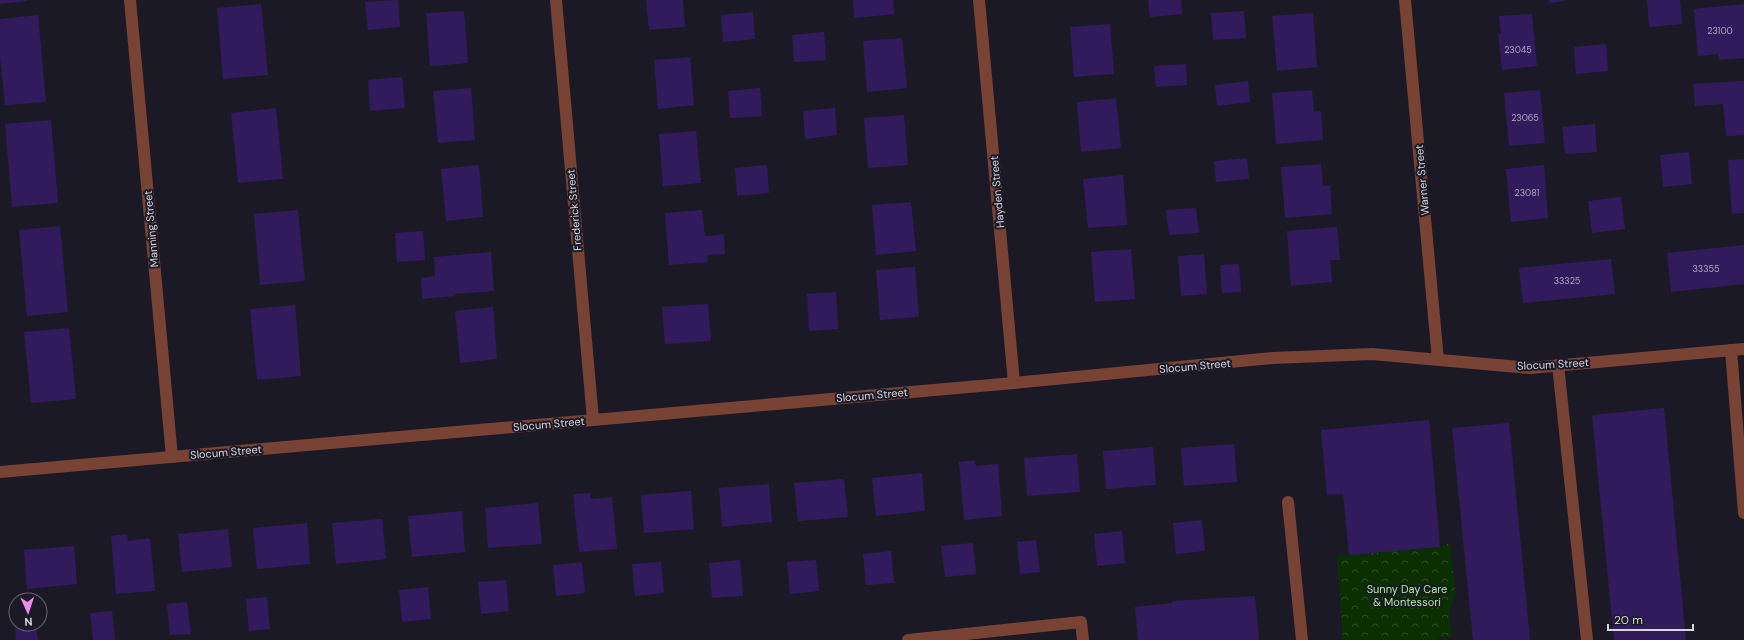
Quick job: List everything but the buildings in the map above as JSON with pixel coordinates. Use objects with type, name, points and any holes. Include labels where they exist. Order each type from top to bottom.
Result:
[{"type":"street","name":"Manning Street","points":[[130,0],[172,457]]},
{"type":"street","name":"Frederick Street","points":[[556,0],[593,420]]},
{"type":"street","name":"Hayden Street","points":[[979,0],[1014,383]]},
{"type":"street","name":"Warner Street","points":[[1405,0],[1438,360]]},
{"type":"street","name":"Slocum Street","points":[[0,472],[1014,383],[1273,358],[1372,354],[1530,368],[1744,349]]},
{"type":"street","points":[[1731,350],[1741,433],[1744,513]]},
{"type":"street","points":[[1558,365],[1587,640]]},
{"type":"street","points":[[1288,502],[1302,640]]},
{"type":"street","points":[[908,640],[1007,635],[1081,622],[1083,640]]},
{"type":"green space","name":"Sunny Day Care & Montessori","points":[[1450,543],[1455,591],[1449,614],[1452,637],[1438,638],[1438,640],[1343,640],[1337,556],[1440,547]]}]
